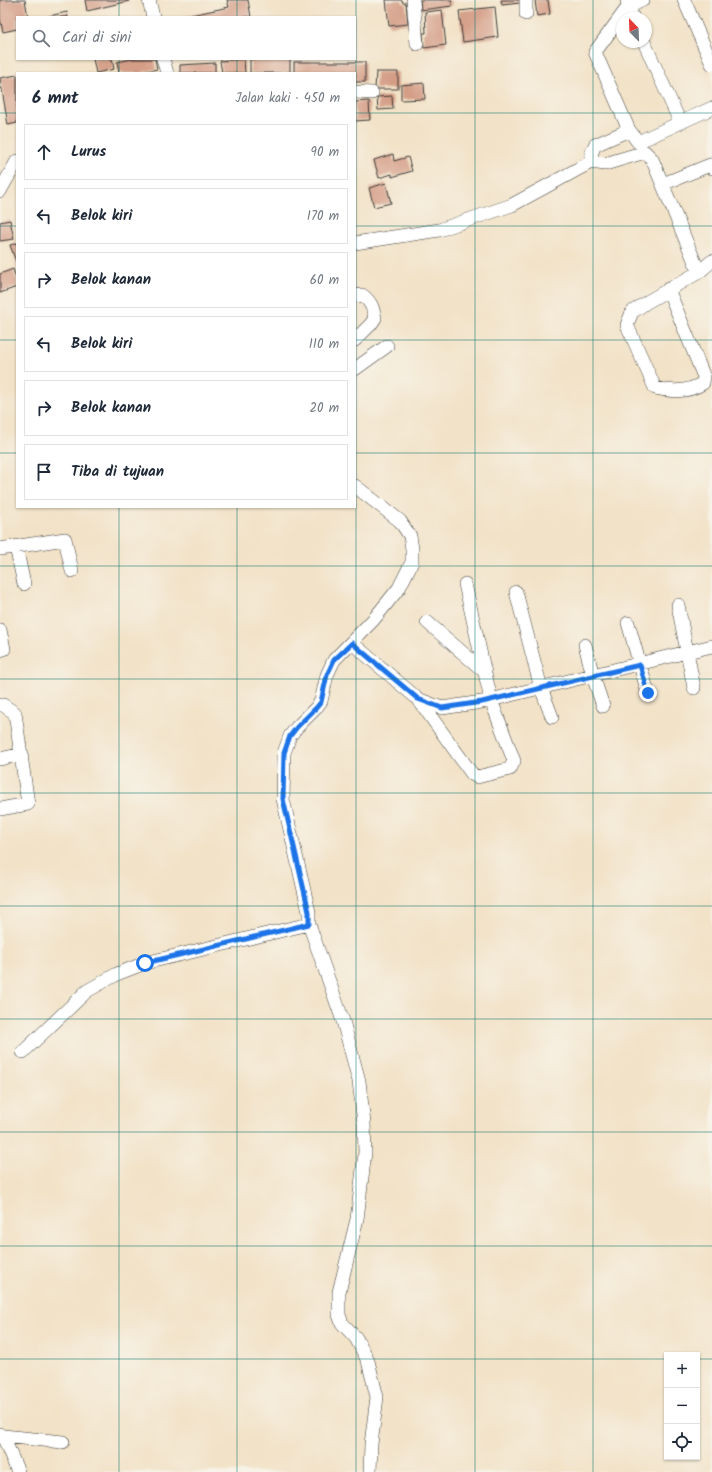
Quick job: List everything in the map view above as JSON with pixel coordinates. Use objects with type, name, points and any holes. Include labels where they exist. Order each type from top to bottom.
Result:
[{"type":"street","points":[[149,0],[153,16]]},
{"type":"street","points":[[413,0],[417,44]]},
{"type":"street","points":[[526,0],[526,14]]},
{"type":"street","points":[[644,0],[629,8],[595,52],[629,130],[652,159],[698,272]]},
{"type":"street","points":[[684,0],[712,64]]},
{"type":"street","points":[[647,48],[680,122]]},
{"type":"street","points":[[163,60],[167,72]]},
{"type":"street","points":[[356,92],[372,93]]},
{"type":"street","points":[[356,243],[439,230],[512,205],[591,162],[605,164],[641,147],[680,122],[712,108]]},
{"type":"street","points":[[591,162],[592,152],[595,145],[629,130]]},
{"type":"street","points":[[0,191],[16,163]]},
{"type":"street","points":[[663,184],[712,166]]},
{"type":"street","points":[[668,289],[704,377],[703,383],[691,389],[665,391],[654,388],[627,325],[632,312],[668,289],[698,272],[712,261]]},
{"type":"street","points":[[356,296],[362,295],[371,303],[375,318],[356,339]]},
{"type":"street","points":[[356,368],[387,346]]},
{"type":"street","points":[[356,487],[400,521],[410,536],[412,562],[399,588],[352,643],[334,660],[327,675],[321,702],[290,736],[284,753],[283,799],[309,912],[309,924],[343,1021],[359,1081],[364,1123],[365,1152],[358,1219],[339,1292],[338,1304],[339,1315],[342,1323],[356,1338],[368,1362],[377,1397],[371,1444],[370,1472]]},
{"type":"street","points":[[0,549],[65,538],[72,571]]},
{"type":"street","points":[[16,547],[24,584]]},
{"type":"street","points":[[352,643],[418,699],[472,774],[477,776],[510,769],[514,761],[491,700],[465,584]]},
{"type":"street","points":[[516,592],[541,688],[552,717]]},
{"type":"street","points":[[678,605],[694,688]]},
{"type":"street","points":[[427,622],[485,672]]},
{"type":"street","points":[[628,622],[648,693]]},
{"type":"street","points":[[0,630],[4,649],[0,650]]},
{"type":"street","points":[[585,645],[592,676],[603,706]]},
{"type":"street","points":[[418,699],[442,708],[491,700],[640,665],[712,646]]},
{"type":"street","points":[[0,705],[3,705],[15,713],[28,804],[0,809]]},
{"type":"street","points":[[0,759],[22,754]]},
{"type":"street","points":[[23,1052],[87,991],[117,974],[145,963],[309,924]]},
{"type":"street","points":[[1,1435],[63,1442]]},
{"type":"street","points":[[1,1435],[18,1472]]},
{"type":"building","points":[[0,0],[25,0],[28,16],[16,16],[16,29],[3,32],[0,18]]},
{"type":"building","points":[[85,0],[129,0],[129,1],[87,11]]},
{"type":"building","points":[[227,0],[248,0],[251,16],[187,16],[229,7]]},
{"type":"building","points":[[386,0],[402,0],[403,3],[406,3],[408,24],[389,26]]},
{"type":"building","points":[[420,0],[451,0],[452,6],[421,10]]},
{"type":"building","points":[[501,0],[519,0],[520,3],[502,5]]},
{"type":"building","points":[[535,0],[548,0],[550,14],[537,16]]},
{"type":"building","points":[[495,7],[498,37],[463,42],[459,11]]},
{"type":"building","points":[[442,10],[446,45],[424,48],[423,33],[426,33],[425,12]]},
{"type":"building","points":[[67,12],[68,16],[49,16]]},
{"type":"building","points":[[93,60],[112,60],[114,69],[96,72]]},
{"type":"building","points":[[127,60],[155,60],[157,69],[144,72],[119,72],[117,62]]},
{"type":"building","points":[[244,60],[245,72],[222,72],[220,61]]},
{"type":"building","points":[[250,60],[290,60],[290,72],[250,72]]},
{"type":"building","points":[[294,62],[365,62],[365,82],[356,82],[356,72],[294,72]]},
{"type":"building","points":[[215,63],[215,72],[180,72],[180,65]]},
{"type":"building","points":[[376,72],[398,72],[398,89],[375,89]]},
{"type":"building","points":[[16,75],[16,123],[8,125],[0,78]]},
{"type":"building","points":[[424,83],[425,99],[401,100],[401,85]]},
{"type":"building","points":[[392,96],[393,109],[378,110],[377,97]]},
{"type":"building","points":[[369,101],[370,120],[356,121],[356,102]]},
{"type":"building","points":[[393,154],[394,161],[408,157],[412,171],[392,177],[392,174],[379,178],[374,160]]},
{"type":"building","points":[[386,183],[391,203],[374,207],[369,188]]},
{"type":"building","points":[[10,220],[14,239],[0,241],[0,222]]},
{"type":"building","points":[[16,243],[16,261],[10,245]]},
{"type":"building","points":[[13,269],[16,278],[16,287],[0,293],[0,274]]},
{"type":"route","points":[[145,963],[309,924],[309,912],[283,799],[284,753],[290,736],[321,702],[327,675],[334,660],[352,643],[418,699],[442,708],[482,702],[640,665],[648,693]]}]
